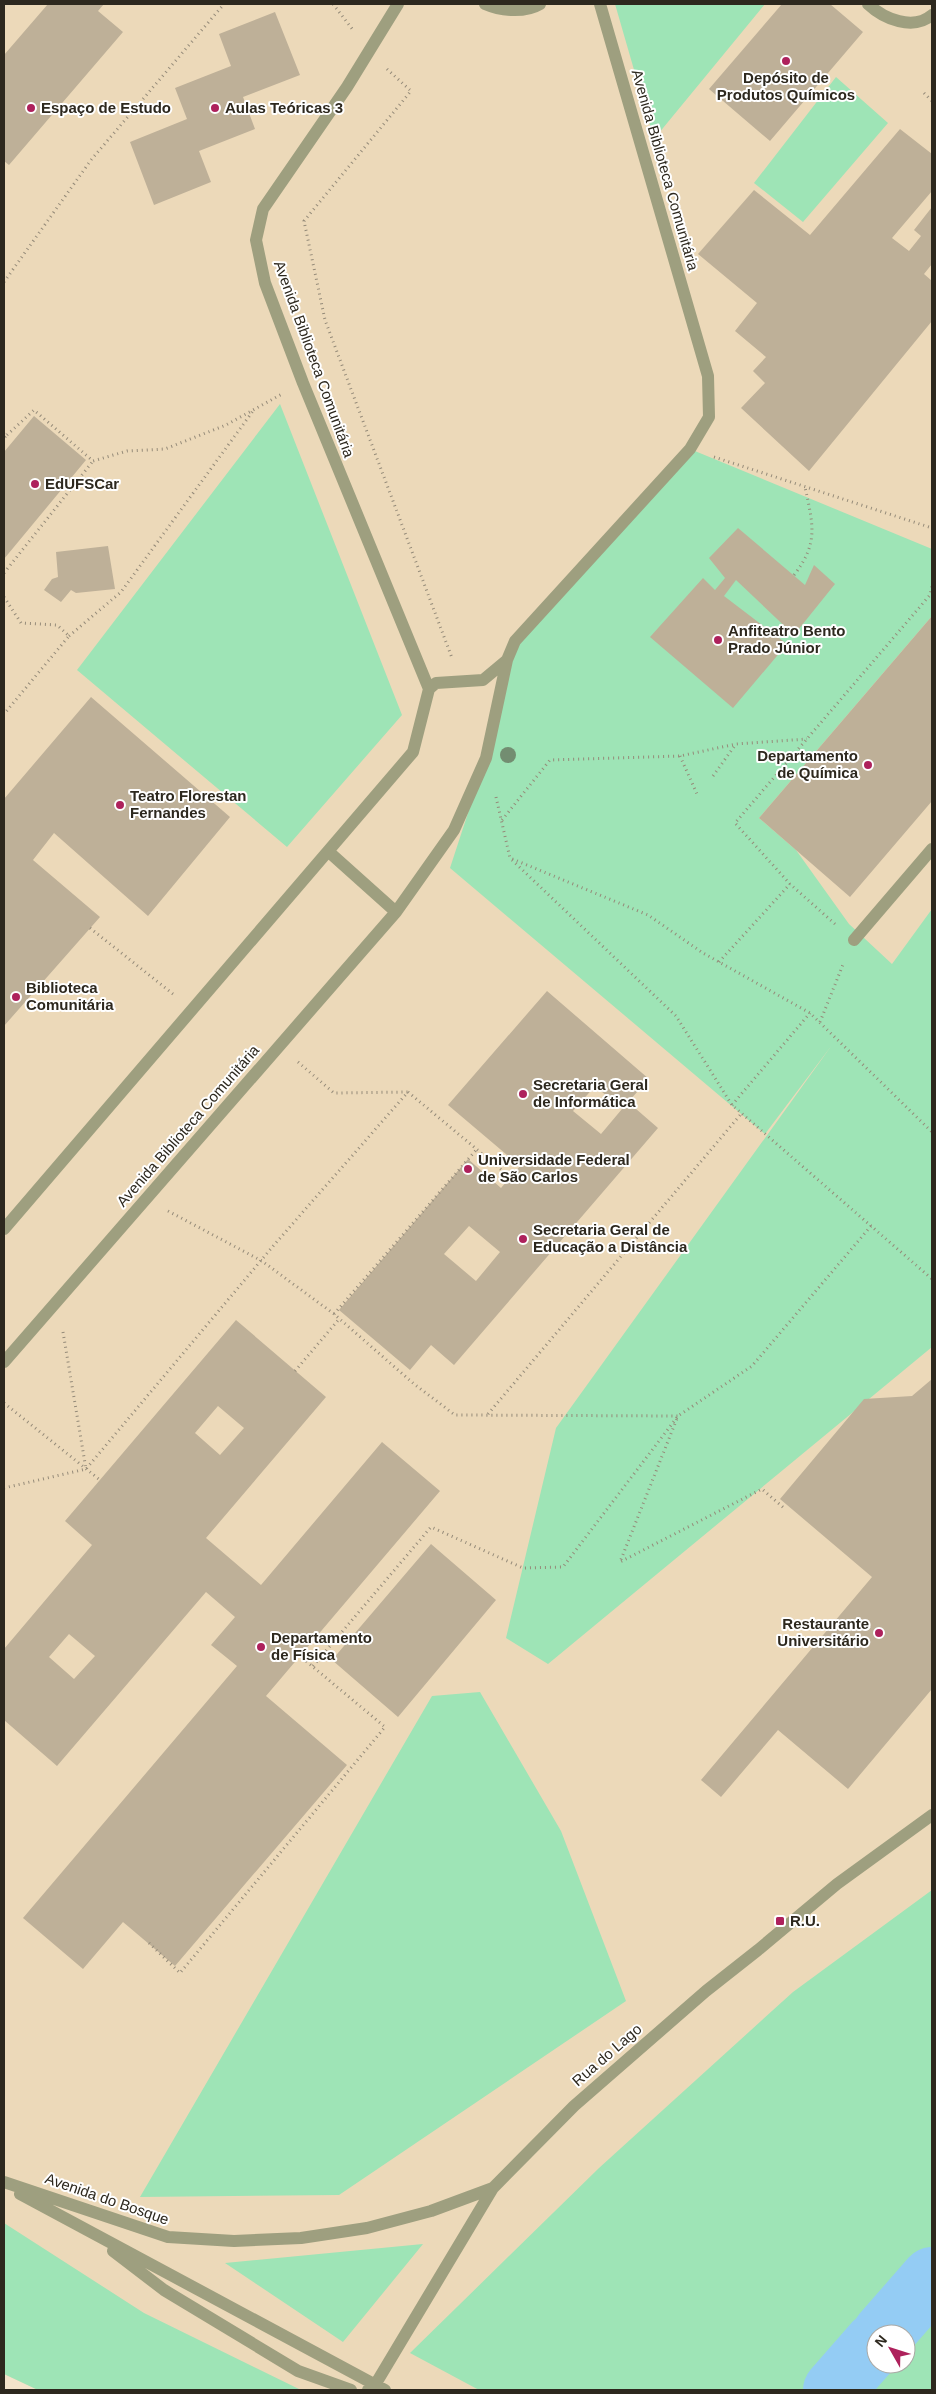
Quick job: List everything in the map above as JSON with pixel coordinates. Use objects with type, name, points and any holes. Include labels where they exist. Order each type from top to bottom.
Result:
[{"type":"street","name":"Avenida Biblioteca Comunitária","points":[[398,4],[369,52],[263,209],[256,240],[266,283],[303,383],[428,689],[436,683],[461,683],[482,680],[507,660]]},
{"type":"street","points":[[485,4],[494,8],[516,10],[540,4]]},
{"type":"street","name":"Avenida Biblioteca Comunitária","points":[[4,1362],[396,912],[454,830],[486,758],[507,660],[515,641],[690,450],[709,417],[708,376],[600,4]]},
{"type":"street","points":[[868,4],[875,11],[904,23],[924,22],[932,15]]},
{"type":"street","points":[[4,1229],[413,752],[428,689]]},
{"type":"street","points":[[854,940],[932,849]]},
{"type":"street","points":[[329,852],[396,912]]},
{"type":"street","name":"Rua do Lago","points":[[376,2389],[494,2188],[574,2106],[706,1990],[758,1950],[837,1884],[932,1814]]},
{"type":"street","name":"Avenida do Bosque","points":[[4,2184],[168,2238],[234,2241],[301,2238],[366,2228],[432,2211],[494,2188]]},
{"type":"street","name":"Avenida do Bosque","points":[[4,2184],[376,2389]]},
{"type":"street","name":"Avenida do Bosque","points":[[4,2184],[119,2254],[164,2290],[298,2370],[351,2390]]},
{"type":"path","points":[[4,282],[91,160],[224,4]]},
{"type":"path","points":[[333,4],[369,52],[411,91],[304,221],[325,320],[461,683]]},
{"type":"path","points":[[924,94],[932,101]]},
{"type":"path","points":[[4,573],[93,461],[127,451],[165,449],[226,425],[303,383]]},
{"type":"path","points":[[4,438],[5,434],[34,410],[93,461]]},
{"type":"path","points":[[4,714],[69,636],[121,592],[253,410]]},
{"type":"path","points":[[690,450],[932,528]]},
{"type":"path","points":[[794,575],[806,559],[813,537],[811,512],[805,487]]},
{"type":"path","points":[[820,1022],[854,940],[790,884],[735,823],[930,595],[932,586]]},
{"type":"path","points":[[4,597],[21,623],[57,625],[69,636]]},
{"type":"path","points":[[501,820],[550,760],[680,756],[736,744],[807,739]]},
{"type":"path","points":[[713,776],[736,744]]},
{"type":"path","points":[[680,756],[697,794]]},
{"type":"path","points":[[486,758],[510,858],[676,1016],[732,1105],[932,1280]]},
{"type":"path","points":[[510,858],[648,915],[719,962],[810,1013],[932,1132]]},
{"type":"path","points":[[719,962],[790,884]]},
{"type":"path","points":[[90,928],[193,1009]]},
{"type":"path","points":[[732,1105],[810,1013]]},
{"type":"path","points":[[279,1046],[334,1093],[408,1092],[510,1177]]},
{"type":"path","points":[[4,1488],[86,1469],[408,1092]]},
{"type":"path","points":[[488,1415],[741,1114]]},
{"type":"path","points":[[334,1314],[477,1149]]},
{"type":"path","points":[[145,1199],[262,1261],[340,1318],[414,1384],[455,1416],[678,1416]]},
{"type":"path","points":[[313,1666],[431,1527],[523,1568],[563,1567],[678,1416],[752,1366],[871,1226]]},
{"type":"path","points":[[58,1300],[86,1469]]},
{"type":"path","points":[[295,1372],[340,1318]]},
{"type":"path","points":[[4,1402],[100,1480]]},
{"type":"path","points":[[678,1416],[620,1562],[762,1489],[785,1509]]},
{"type":"path","points":[[148,1943],[180,1973],[385,1727],[300,1656]]},
{"type":"shaded area","name":"Universidade Federal de São Carlos","points":[[4,4],[932,4],[932,2390],[38,2390],[4,2374]]},
{"type":"green space","points":[[615,4],[765,4],[654,139]]},
{"type":"green space","points":[[836,77],[888,123],[803,222],[754,183]]},
{"type":"green space","points":[[280,404],[402,715],[287,847],[77,670]]},
{"type":"green space","points":[[690,449],[932,549],[932,616],[759,818],[796,850],[849,924],[892,964],[932,909],[932,1347],[548,1664],[506,1638],[556,1428],[832,1045],[765,1134],[450,868],[486,758],[515,641]]},
{"type":"green space","points":[[480,1692],[561,1831],[626,2001],[339,2195],[140,2197],[432,1696]]},
{"type":"green space","points":[[932,1890],[932,2390],[479,2390],[410,2353],[599,2168],[793,1992]]},
{"type":"green space","points":[[4,2223],[144,2313],[301,2390],[38,2390],[4,2374]]},
{"type":"green space","points":[[423,2244],[343,2342],[225,2263]]},
{"type":"building","name":"Espaço de Estudo","points":[[48,4],[104,4],[98,11],[123,32],[9,165],[4,161],[4,55]]},
{"type":"building","name":"Depósito de Produtos Químicos","points":[[782,4],[830,4],[863,32],[770,141],[709,89]]},
{"type":"building","name":"Aulas Teóricas 3","points":[[275,12],[300,75],[243,97],[255,129],[199,151],[211,182],[154,205],[130,142],[187,119],[175,88],[231,66],[219,34]]},
{"type":"building","points":[[900,129],[932,154],[932,191],[892,238],[909,251],[921,236],[914,230],[932,207],[932,264],[924,274],[932,281],[932,321],[809,471],[741,408],[765,383],[753,371],[766,357],[735,331],[757,303],[698,254],[754,190],[810,235]]},
{"type":"building","name":"EdUFSCar","points":[[34,416],[86,460],[4,559],[4,452]]},
{"type":"building","name":"Anfiteatro Bento Prado Júnior","points":[[738,528],[805,585],[814,565],[835,584],[794,635],[736,580],[724,596],[787,644],[733,708],[650,637],[703,578],[715,590],[725,578],[709,558]]},
{"type":"building","points":[[108,546],[115,589],[76,593],[71,590],[61,602],[44,590],[52,579],[58,577],[56,552]]},
{"type":"building","name":"Departamento de Química","points":[[932,616],[932,801],[850,897],[759,818]]},
{"type":"building","name":"Teatro Florestan Fernandes","points":[[91,697],[230,817],[148,916],[54,833],[33,860],[100,917],[4,1026],[4,799]]},
{"type":"building","name":"Secretaria Geral de Educação a Distância","points":[[547,991],[649,1079],[628,1102],[658,1128],[454,1365],[431,1345],[410,1370],[339,1310],[468,1159],[501,1188],[520,1166],[448,1105]],"holes":[[[595,1086],[622,1109],[601,1134],[573,1111]],[[469,1226],[500,1252],[476,1281],[444,1254]]]},
{"type":"building","name":"Departamento de Física","points":[[236,1320],[326,1397],[206,1538],[261,1585],[382,1442],[440,1491],[266,1696],[347,1765],[175,1966],[123,1922],[83,1969],[23,1918],[237,1666],[211,1645],[235,1617],[206,1592],[57,1766],[4,1720],[4,1649],[92,1545],[65,1521]],"holes":[[[218,1406],[244,1428],[220,1455],[195,1433]],[[69,1634],[95,1656],[74,1679],[49,1657]]]},
{"type":"building","name":"Restaurante Universitário","points":[[932,1379],[932,1689],[848,1789],[778,1730],[721,1797],[701,1780],[872,1577],[780,1499],[864,1399],[912,1396]]},
{"type":"building","name":"Departamento de Física","points":[[431,1544],[496,1600],[398,1717],[332,1660]]},
{"type":"waterway","points":[[892,2324],[932,2278]]},
{"type":"waterway","points":[[834,2390],[866,2353]]},
{"type":"place","name":"Depósito de Produtos Químicos","points":[[786,61]]},
{"type":"place","name":"Espaço de Estudo","points":[[31,108]]},
{"type":"place","name":"Aulas Teóricas 3","points":[[215,108]]},
{"type":"place","name":"EdUFSCar","points":[[35,484]]},
{"type":"place","name":"Anfiteatro Bento Prado Júnior","points":[[718,640]]},
{"type":"place","name":"Departamento de Química","points":[[868,765]]},
{"type":"place","name":"Teatro Florestan Fernandes","points":[[120,805]]},
{"type":"place","name":"Biblioteca Comunitária","points":[[16,997]]},
{"type":"place","name":"Secretaria Geral de Informática","points":[[523,1094]]},
{"type":"place","name":"Universidade Federal de São Carlos","points":[[468,1169]]},
{"type":"place","name":"Secretaria Geral de Educação a Distância","points":[[523,1239]]},
{"type":"place","name":"Restaurante Universitário","points":[[879,1633]]},
{"type":"place","name":"Departamento de Física","points":[[261,1647]]},
{"type":"place","name":"R.U.","points":[[780,1921]]}]
